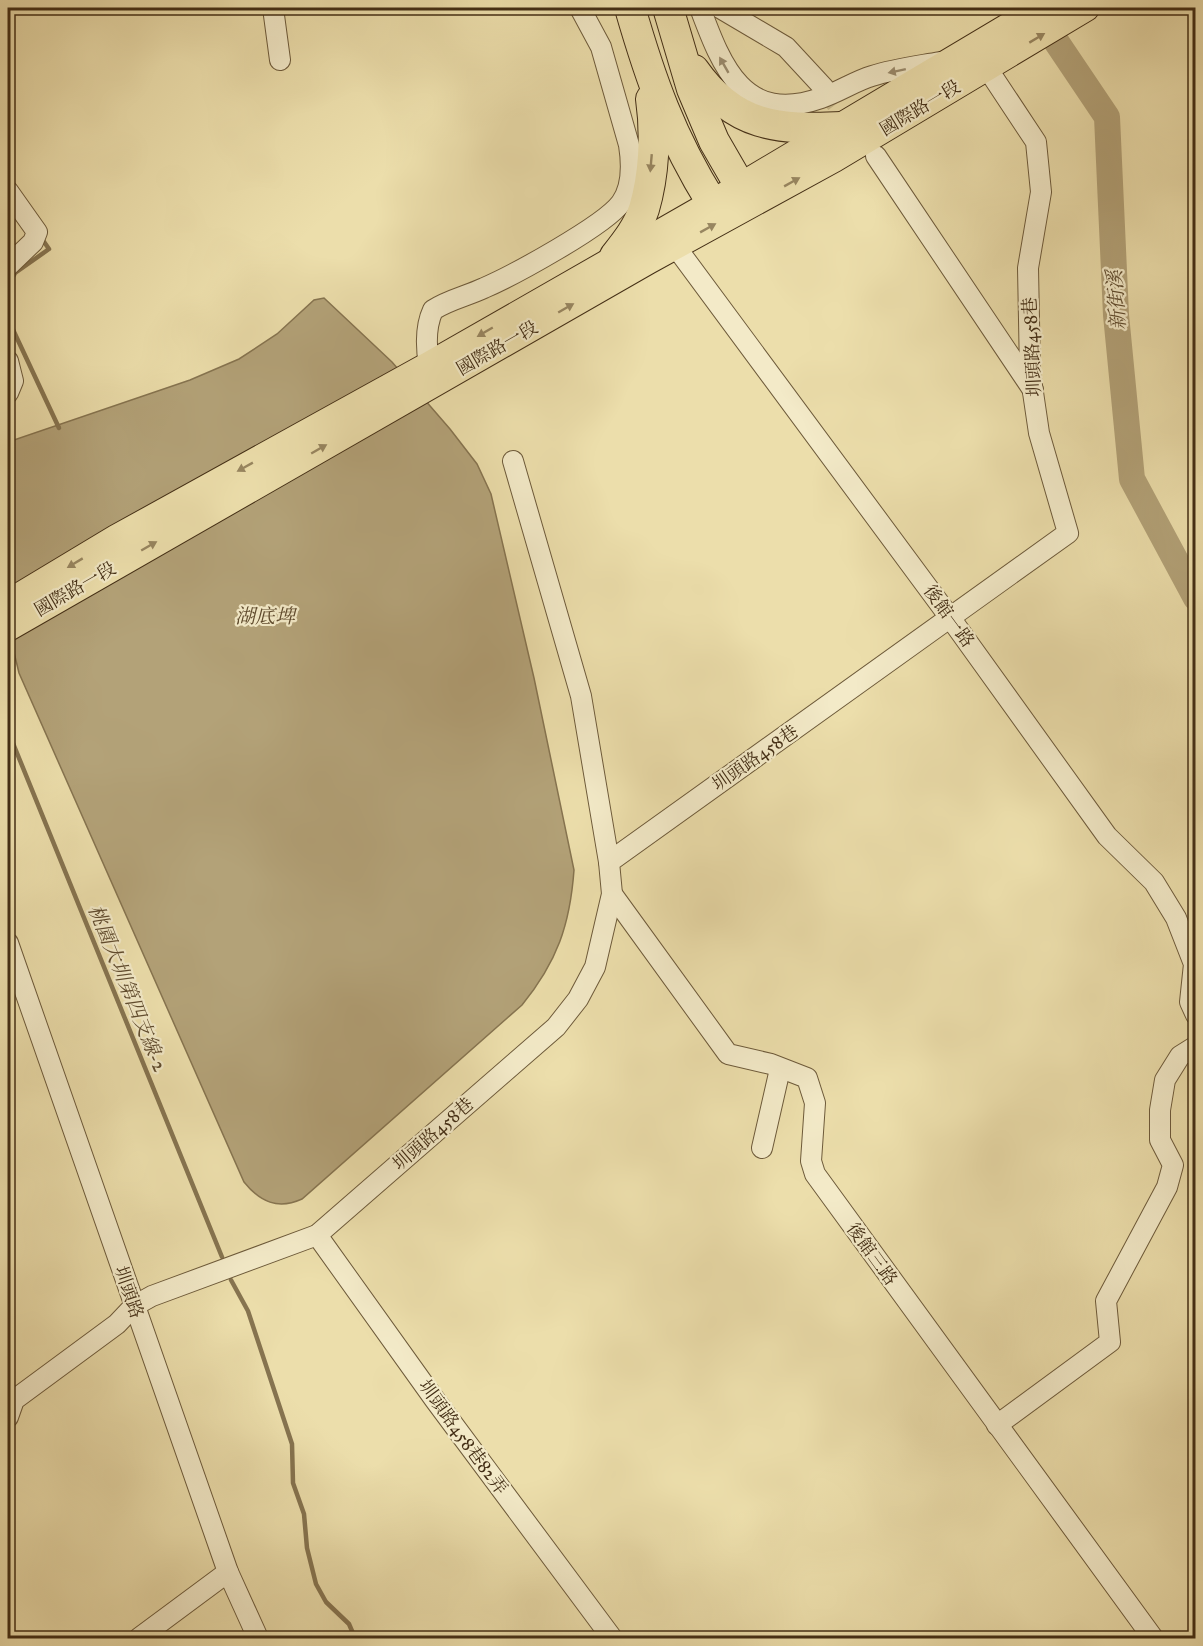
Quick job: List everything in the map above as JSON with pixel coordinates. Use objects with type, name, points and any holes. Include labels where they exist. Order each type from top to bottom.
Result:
[{"type":"highway","points":[[630,8],[645,63],[684,158],[712,203]]},
{"type":"highway","points":[[668,8],[692,89],[740,198]]},
{"type":"highway","points":[[682,53],[722,103],[747,117],[770,125],[805,128],[843,127]]},
{"type":"highway","points":[[615,256],[632,234],[644,210],[648,189],[653,120],[645,63]]},
{"type":"main road","name":"國際路一段","points":[[740,198],[843,127],[1039,8]]},
{"type":"main road","name":"國際路一段","points":[[8,628],[669,238],[740,198],[987,68],[1086,8]]},
{"type":"main road","points":[[712,203],[740,198]]},
{"type":"main road","name":"國際路一段","points":[[8,603],[117,538],[429,365],[615,256],[669,238],[712,203]]},
{"type":"street","points":[[273,8],[280,60]]},
{"type":"street","points":[[429,365],[426,348],[429,319],[433,310],[502,280],[597,224],[621,203],[627,191],[632,161],[629,145],[601,47],[582,8]]},
{"type":"street","points":[[700,8],[717,53],[733,80],[760,99],[779,104],[821,98],[872,76],[962,54]]},
{"type":"street","points":[[720,8],[786,48],[824,88]]},
{"type":"street","name":"圳頭路458巷","points":[[8,1417],[14,1400],[117,1324],[134,1306],[152,1296],[317,1235],[556,1027],[578,999],[595,967],[612,894],[609,862],[1068,533],[1040,433],[1033,391],[1028,268],[1041,192],[1036,142],[987,68]]},
{"type":"street","points":[[876,156],[1033,391]]},
{"type":"street","points":[[8,191],[37,232],[33,242],[8,266]]},
{"type":"street","name":"後館一路","points":[[669,238],[951,619],[1107,836],[1154,882],[1176,918],[1195,964],[1191,1002],[1196,1015]]},
{"type":"street","points":[[8,361],[13,381],[8,393]]},
{"type":"street","points":[[513,461],[581,696],[609,862]]},
{"type":"street","name":"後館三路","points":[[612,894],[729,1054],[771,1064],[807,1078],[815,1103],[811,1161],[815,1174],[1153,1638]]},
{"type":"street","name":"圳頭路","points":[[8,943],[228,1572],[258,1638]]},
{"type":"street","points":[[997,1425],[1110,1342],[1106,1301],[1167,1187],[1173,1165],[1160,1140],[1160,1110],[1165,1080],[1180,1056],[1196,1046]]},
{"type":"street","points":[[762,1148],[780,1069]]},
{"type":"street","name":"圳頭路458巷82弄","points":[[317,1235],[612,1638]]},
{"type":"street","points":[[139,1638],[228,1572]]},
{"type":"water","name":"湖底埤","points":[[324,298],[392,362],[450,429],[477,464],[491,494],[534,678],[574,870],[569,908],[560,942],[544,974],[522,1005],[302,1199],[277,1204],[256,1195],[244,1182],[19,673],[8,628],[8,442],[190,380],[239,359],[277,334],[314,300]]},
{"type":"waterway","name":"新街溪","points":[[1037,13],[1107,117],[1116,315],[1132,479],[1196,598]]},
{"type":"waterway","points":[[8,285],[15,273],[49,249],[40,236]]},
{"type":"waterway","points":[[8,319],[59,428]]},
{"type":"waterway","name":"桃園大圳第四支線-2","points":[[8,731],[222,1257]]},
{"type":"waterway","name":"桃園大圳第四支線-2","points":[[231,1280],[248,1311],[292,1444],[293,1483],[304,1514],[307,1548],[316,1584],[326,1602],[349,1624],[355,1638]]},
{"type":"tunnel","points":[[824,88],[858,132]]}]
